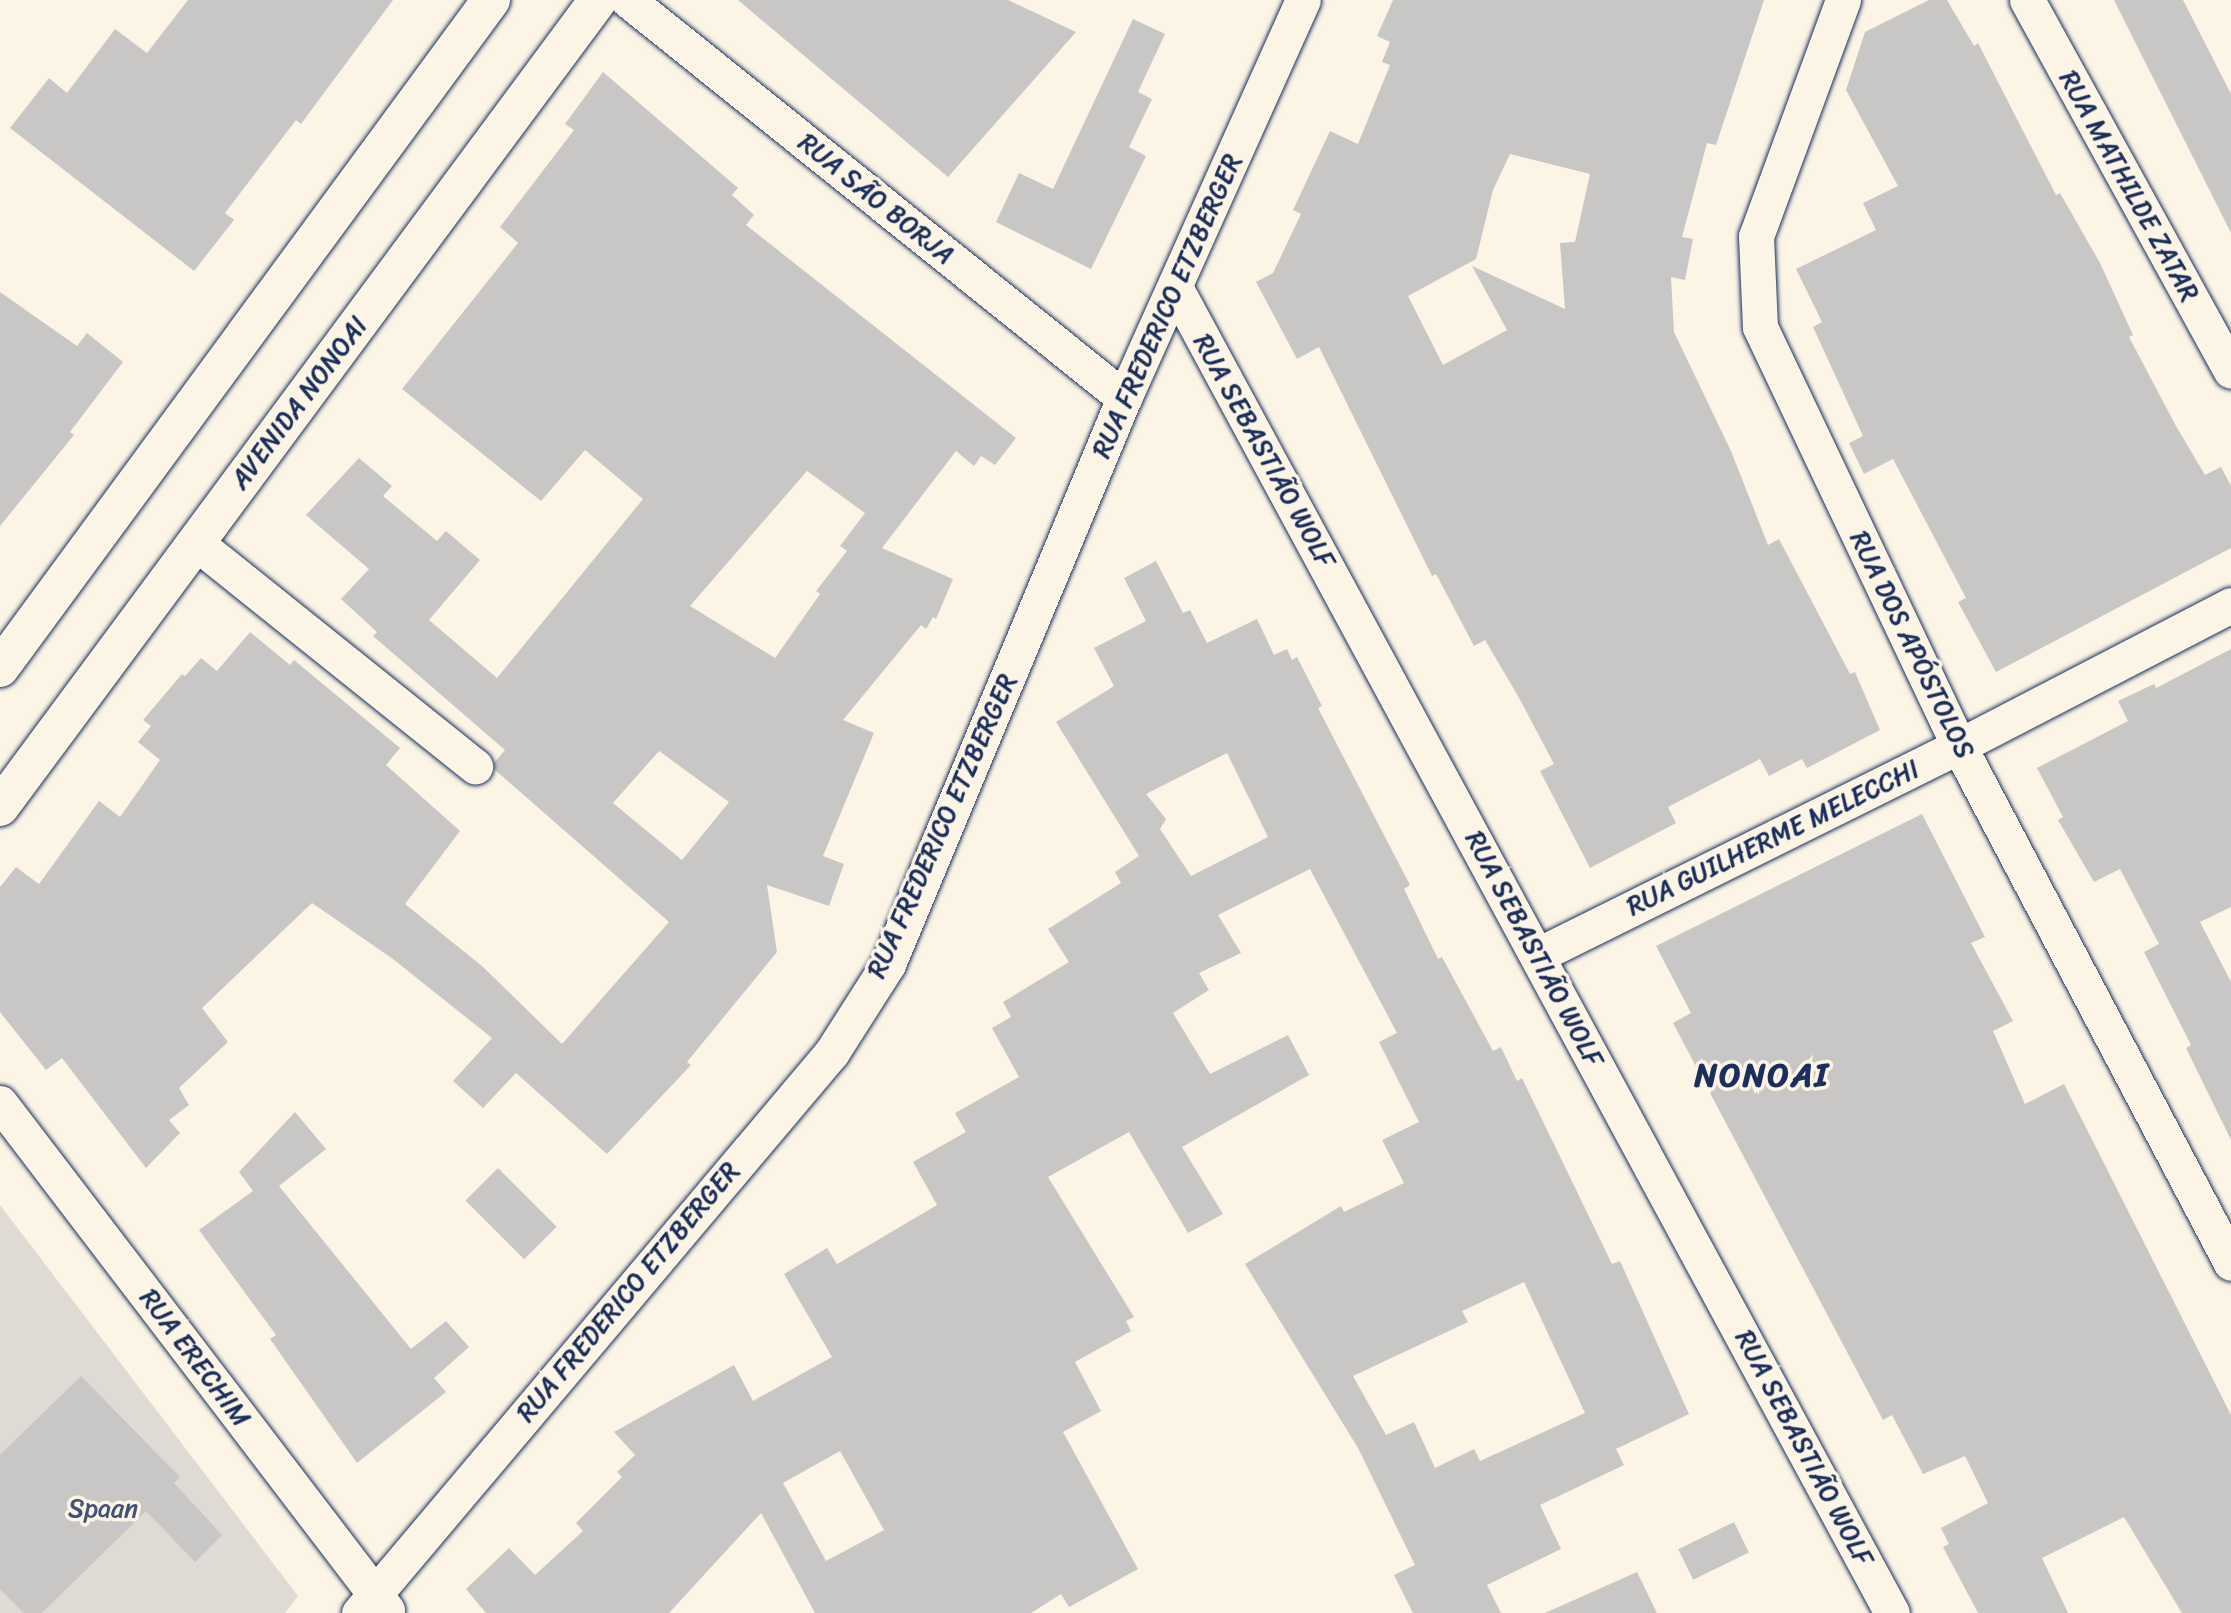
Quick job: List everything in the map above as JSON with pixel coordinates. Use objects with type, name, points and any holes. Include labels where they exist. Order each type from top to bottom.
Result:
[{"type":"main road","points":[[0,668],[491,0]]},
{"type":"main road","name":"AVENIDA NONOAI","points":[[0,807],[598,0]]},
{"type":"street","name":"RUA SÃO BORJA","points":[[628,0],[1124,398]]},
{"type":"street","name":"RUA FREDERICO ETZBERGER","points":[[374,1606],[832,1052],[888,964],[1124,398],[1303,0]]},
{"type":"street","name":"RUA DOS APÓSTOLOS","points":[[1843,0],[1756,236],[1760,327],[1959,746],[2231,1263]]},
{"type":"street","name":"RUA MATHILDE ZATAR","points":[[2027,0],[2231,371]]},
{"type":"street","name":"RUA SEBASTIÃO WOLF","points":[[1175,287],[1892,1613]]},
{"type":"street","points":[[195,542],[475,766]]},
{"type":"street","name":"RUA GUILHERME MELECCHI","points":[[1538,955],[1959,746],[2231,605]]},
{"type":"street","name":"RUA ERECHIM","points":[[0,1103],[374,1606]]},
{"type":"green space","name":"Spaan","points":[[0,1205],[298,1596],[285,1613],[0,1613]]},
{"type":"building","points":[[188,0],[393,0],[301,124],[296,120],[225,213],[234,220],[194,271],[10,128],[49,78],[67,93],[115,29],[147,53]]},
{"type":"building","points":[[738,0],[1008,0],[1076,32],[948,177]]},
{"type":"building","points":[[1393,0],[1764,0],[1716,145],[1707,143],[1682,237],[1693,239],[1685,280],[1671,277],[1674,332],[1731,451],[1768,545],[1779,539],[1850,674],[1855,672],[1880,730],[1807,768],[1802,759],[1769,776],[1760,759],[1668,807],[1676,823],[1590,868],[1540,771],[1554,764],[1518,696],[1485,640],[1474,646],[1436,574],[1432,576],[1319,347],[1297,359],[1256,282],[1273,273],[1301,214],[1293,210],[1330,131],[1358,144],[1390,65],[1382,62],[1390,42],[1377,36]],"holes":[[[1510,154],[1590,174],[1575,242],[1560,243],[1565,309],[1472,266],[1507,330],[1443,365],[1408,296],[1476,259],[1493,190]]]},
{"type":"building","points":[[1929,0],[1947,0],[1974,46],[1978,43],[2056,195],[2060,193],[2100,263],[2133,335],[2129,337],[2176,426],[2205,475],[2221,467],[2231,486],[2231,548],[1996,672],[1958,602],[1966,598],[1893,459],[1864,474],[1849,443],[1863,436],[1813,327],[1822,322],[1796,269],[1876,230],[1863,203],[1898,186],[1846,90],[1865,32]]},
{"type":"building","points":[[2114,0],[2183,0],[2231,94],[2231,233]]},
{"type":"building","points":[[1133,19],[1165,34],[1138,92],[1152,99],[1129,147],[1146,156],[1091,269],[996,222],[1019,173],[1053,189]]},
{"type":"building","points":[[603,72],[738,188],[732,195],[754,215],[746,225],[1016,438],[995,465],[981,456],[974,466],[956,451],[882,548],[953,579],[936,619],[933,617],[926,629],[921,625],[843,720],[874,733],[823,856],[844,864],[829,906],[767,885],[777,952],[687,1062],[691,1065],[607,1154],[516,1073],[483,1108],[453,1081],[492,1038],[393,959],[312,903],[202,1008],[228,1042],[179,1088],[189,1105],[169,1120],[180,1133],[146,1168],[62,1058],[46,1070],[0,1012],[0,887],[16,867],[39,884],[99,801],[120,817],[160,760],[138,742],[151,726],[143,720],[182,674],[185,676],[201,658],[217,671],[250,632],[290,665],[294,660],[400,748],[386,765],[460,831],[405,904],[482,966],[562,1044],[669,922],[495,770],[494,763],[505,750],[373,636],[377,632],[341,599],[369,569],[306,515],[359,458],[392,486],[383,496],[437,541],[446,531],[480,560],[429,620],[497,678],[643,499],[585,450],[541,501],[402,389],[518,243],[500,227],[574,130],[565,124]],"holes":[[[807,471],[865,513],[840,546],[847,551],[816,591],[820,594],[775,658],[690,606]],[[659,751],[729,802],[682,860],[613,803]]]},
{"type":"building","points":[[0,292],[77,346],[87,333],[123,362],[70,432],[74,435],[0,526]]},
{"type":"building","points":[[1156,561],[1183,613],[1190,610],[1207,643],[1257,619],[1274,655],[1287,649],[1292,660],[1297,657],[1322,706],[1318,708],[1410,885],[1404,889],[1438,959],[1442,957],[1493,1051],[1501,1047],[1517,1081],[1522,1078],[1612,1264],[1620,1261],[1689,1414],[1616,1449],[1624,1465],[1540,1505],[1561,1549],[1487,1585],[1501,1613],[1413,1613],[1394,1575],[1415,1565],[1358,1448],[1245,1264],[1341,1206],[1344,1212],[1404,1183],[1382,1140],[1419,1122],[1379,1042],[1397,1033],[1310,869],[1218,915],[1241,953],[1199,973],[1209,990],[1173,1013],[1210,1074],[1288,1035],[1309,1075],[1182,1147],[1223,1214],[1188,1233],[1129,1132],[1048,1177],[1134,1317],[1126,1321],[1131,1331],[1075,1362],[1101,1411],[1063,1432],[1138,1569],[1069,1607],[1061,1594],[1031,1613],[815,1613],[761,1513],[669,1613],[486,1613],[466,1589],[509,1548],[535,1575],[583,1531],[576,1523],[622,1477],[617,1472],[635,1455],[614,1432],[734,1365],[753,1401],[832,1357],[784,1274],[827,1248],[837,1264],[937,1205],[913,1162],[966,1132],[955,1113],[1019,1077],[992,1028],[1011,1017],[1003,1002],[1069,962],[1048,929],[1121,883],[1115,872],[1139,856],[1056,722],[1114,686],[1094,648],[1146,621],[1124,578]],"holes":[[[1227,753],[1268,837],[1191,876],[1160,829],[1166,819],[1146,794]],[[1524,1282],[1585,1413],[1480,1461],[1474,1449],[1435,1468],[1414,1422],[1386,1435],[1353,1376],[1468,1322],[1462,1311]],[[840,1451],[884,1530],[826,1561],[783,1483]]]},
{"type":"building","points":[[2231,649],[2231,907],[2200,922],[2231,982],[2231,1140],[2186,1048],[2191,1045],[2144,952],[2159,944],[2120,869],[2094,882],[2058,820],[2063,817],[2037,768],[2128,721],[2118,701],[2154,684],[2156,688]]},
{"type":"building","points":[[1922,814],[1985,937],[1971,943],[2013,1021],[1993,1031],[2025,1104],[2064,1084],[2231,1415],[2231,1613],[2182,1613],[2124,1517],[2042,1558],[2068,1613],[1978,1613],[1943,1547],[1949,1544],[1941,1528],[1988,1503],[1965,1456],[1923,1474],[1892,1415],[1883,1420],[1673,1023],[1691,1013],[1656,946]]},
{"type":"building","points":[[295,1112],[326,1149],[279,1186],[411,1349],[446,1321],[469,1347],[434,1378],[446,1392],[357,1463],[270,1339],[276,1335],[199,1230],[253,1191],[239,1172]]},
{"type":"building","points":[[498,1168],[557,1227],[524,1259],[465,1201]]},
{"type":"building","points":[[81,1376],[180,1477],[174,1483],[222,1535],[195,1562],[146,1511],[42,1613],[24,1613],[0,1589],[0,1455]]},
{"type":"building","points":[[1734,1522],[1749,1553],[1693,1580],[1678,1549]]},
{"type":"building","points":[[1637,1572],[1657,1613],[1545,1613]]},
{"type":"district","name":"NONOAI","points":[[1762,1076]]}]
